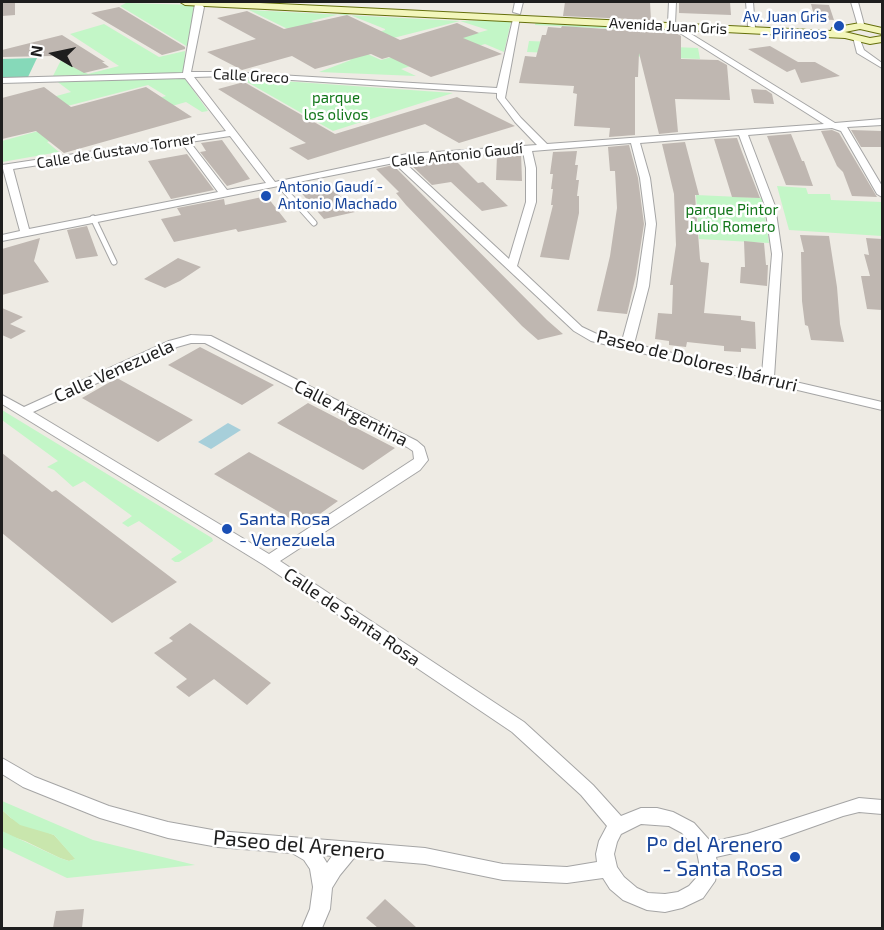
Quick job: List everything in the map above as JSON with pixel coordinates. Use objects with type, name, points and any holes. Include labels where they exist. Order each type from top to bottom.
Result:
[{"type":"street","name":"Avenida Juan Gris","points":[[185,2],[518,14]]},
{"type":"street","points":[[199,2],[200,7],[187,74],[230,133],[276,185]]},
{"type":"street","name":"Avenida Juan Gris","points":[[277,2],[518,14],[848,35]]},
{"type":"street","points":[[673,2],[673,24],[710,51],[760,79],[834,126],[844,129],[882,194]]},
{"type":"street","points":[[749,2],[752,26]]},
{"type":"street","points":[[855,2],[862,26]]},
{"type":"street","points":[[518,14],[501,91],[504,104],[545,147]]},
{"type":"street","name":"Avenida Juan Gris","points":[[673,24],[752,26],[882,39]]},
{"type":"street","name":"Avenida Juan Gris","points":[[848,35],[849,27],[862,26],[882,31]]},
{"type":"street","points":[[848,35],[860,51],[882,66]]},
{"type":"street","name":"Calle Greco","points":[[2,80],[228,74],[501,91]]},
{"type":"street","name":"Calle Antonio Gaudí","points":[[2,238],[93,218],[421,156],[882,122]]},
{"type":"street","points":[[742,132],[770,206],[777,254],[768,379]]},
{"type":"street","name":"Calle de Gustavo Torner","points":[[5,168],[230,133]]},
{"type":"street","points":[[184,140],[224,194]]},
{"type":"street","points":[[627,346],[643,286],[651,224],[645,178],[635,141]]},
{"type":"street","points":[[512,266],[531,202],[531,168],[527,149]]},
{"type":"street","name":"Paseo de Dolores Ibárruri","points":[[397,160],[578,329],[595,338],[882,406]]},
{"type":"street","points":[[5,168],[25,232]]},
{"type":"street","name":"Calle Venezuela","points":[[23,412],[172,344],[191,339],[207,339]]},
{"type":"street","name":"Calle Argentina","points":[[207,339],[420,450],[421,460],[415,466],[269,561]]},
{"type":"street","name":"Calle de Santa Rosa","points":[[2,399],[269,561],[518,727],[587,790],[619,826]]},
{"type":"street","name":"Paseo del Arenero","points":[[2,765],[54,793],[136,822],[218,839],[425,856],[515,873],[567,875],[608,869]]},
{"type":"street","points":[[706,851],[747,842],[842,809],[859,806],[879,807]]},
{"type":"street","points":[[641,816],[657,816],[673,820],[688,828],[699,839],[706,851],[709,867],[705,881],[696,892],[682,900],[665,903],[647,901],[630,894],[617,883],[608,869],[605,854],[608,841],[619,826],[641,816]]},
{"type":"street","points":[[296,846],[311,854],[319,867],[323,887],[320,909],[312,928]]},
{"type":"street","points":[[323,887],[333,869],[350,849]]},
{"type":"lane","points":[[750,80],[760,79]]},
{"type":"lane","points":[[276,185],[314,223]]},
{"type":"lane","points":[[93,218],[114,262]]},
{"type":"green space","points":[[126,3],[196,5],[188,47],[120,6]]},
{"type":"green space","points":[[249,10],[338,15],[311,21],[354,40],[385,29],[351,15],[511,22],[504,52],[485,44],[401,69],[416,76],[319,72],[351,60]],"holes":[[[460,21],[488,30],[381,60],[354,48]]]},
{"type":"green space","points":[[536,21],[673,27],[681,32],[535,25]]},
{"type":"green space","points":[[104,24],[159,57],[185,51],[184,73],[53,76],[61,60],[88,74],[119,66],[70,34]]},
{"type":"green space","points":[[529,41],[698,48],[700,59],[527,52]]},
{"type":"green space","points":[[37,58],[28,77],[2,77],[2,59]]},
{"type":"green space","points":[[183,76],[208,111],[202,112],[186,102],[47,142],[59,152],[2,162],[2,141],[166,96],[148,85],[2,123],[2,111],[71,92],[55,80]]},
{"type":"green space","name":"parque los olivos","points":[[240,78],[453,93],[333,131]]},
{"type":"green space","points":[[777,186],[806,188],[808,194],[830,194],[831,200],[882,202],[882,236],[789,230]]},
{"type":"green space","name":"parque Pintor Julio Romero","points":[[696,195],[762,198],[769,243],[699,239]]},
{"type":"green space","points":[[2,410],[212,538],[213,541],[179,562],[175,562],[171,559],[182,552],[139,521],[128,527],[122,523],[132,516],[84,481],[73,487],[54,470],[47,467],[58,461],[2,420]]},
{"type":"green space","points":[[2,801],[93,840],[195,865],[67,878],[2,847],[2,831],[60,858],[69,861],[75,859],[54,835],[20,825],[11,818],[2,810]]},
{"type":"green space","points":[[2,810],[11,818],[54,835],[76,859],[69,861],[60,858],[7,835],[2,831]]},
{"type":"water","points":[[228,423],[241,430],[211,449],[198,442]]},
{"type":"building","points":[[2,2],[15,2],[15,15],[2,16]]},
{"type":"building","points":[[565,2],[650,2],[651,20],[563,16]]},
{"type":"building","points":[[679,2],[730,2],[731,15],[679,13]]},
{"type":"building","points":[[811,4],[829,5],[834,20],[815,19]]},
{"type":"building","points":[[119,7],[185,49],[162,55],[91,13]]},
{"type":"building","points":[[247,11],[284,29],[347,15],[400,40],[457,23],[479,33],[463,38],[502,54],[431,77],[389,57],[382,59],[371,54],[315,69],[292,56],[242,70],[207,52],[256,39],[217,18]]},
{"type":"building","points":[[562,26],[678,34],[681,36],[681,59],[718,60],[727,65],[730,100],[675,99],[678,132],[659,134],[639,53],[638,77],[635,77],[635,135],[609,137],[610,128],[574,126],[577,94],[573,93],[574,86],[519,83],[525,56],[536,57],[542,35],[546,35],[548,27],[561,28]]},
{"type":"building","points":[[62,35],[105,62],[102,62],[109,67],[84,73],[53,56],[2,57],[2,50]]},
{"type":"building","points":[[770,46],[798,62],[815,62],[840,76],[801,83],[795,69],[787,72],[748,49]]},
{"type":"building","points":[[244,82],[335,134],[457,97],[515,126],[459,143],[425,124],[308,160],[289,148],[306,143],[218,89]]},
{"type":"building","points":[[44,87],[71,107],[146,87],[192,117],[64,153],[36,131],[2,139],[2,98]]},
{"type":"building","points":[[751,89],[766,90],[772,94],[774,104],[754,103]]},
{"type":"building","points":[[832,130],[839,133],[877,197],[852,196],[843,172],[837,166],[821,131]]},
{"type":"building","points":[[851,130],[882,131],[882,147],[861,147]]},
{"type":"building","points":[[791,134],[813,186],[786,185],[767,136]]},
{"type":"building","points":[[737,138],[760,198],[732,197],[714,139]]},
{"type":"building","points":[[222,140],[250,179],[227,186],[200,152],[206,151],[201,143]]},
{"type":"building","points":[[685,142],[699,195],[695,195],[700,259],[701,262],[709,263],[704,313],[741,316],[741,320],[755,322],[756,349],[741,348],[741,352],[724,351],[724,346],[687,342],[686,347],[669,345],[669,341],[655,339],[658,313],[672,314],[673,285],[670,285],[676,245],[674,194],[662,144]]},
{"type":"building","points":[[629,145],[638,178],[644,224],[636,275],[627,314],[597,311],[610,256],[617,208],[615,171],[610,171],[608,147]]},
{"type":"building","points":[[577,151],[575,165],[578,165],[576,180],[579,180],[577,196],[579,196],[579,213],[569,260],[540,257],[553,205],[551,205],[553,189],[551,189],[553,174],[550,174],[553,152]]},
{"type":"building","points":[[521,153],[522,181],[496,180],[497,155]]},
{"type":"building","points":[[187,154],[214,190],[171,199],[148,161]]},
{"type":"building","points":[[454,159],[478,183],[483,182],[508,206],[482,211],[451,182],[432,185],[409,163]]},
{"type":"building","points":[[393,165],[563,334],[538,340],[522,326],[406,205],[396,193],[399,192],[376,169]]},
{"type":"building","points":[[328,183],[355,212],[324,219],[298,189]]},
{"type":"building","points":[[262,197],[268,198],[287,222],[238,232],[236,229],[174,242],[161,219],[181,215],[177,208],[224,199],[225,205]]},
{"type":"building","points":[[87,226],[98,256],[76,259],[67,230]]},
{"type":"building","points":[[800,235],[829,236],[844,342],[811,340],[808,326],[805,325],[802,301],[801,252],[804,252]]},
{"type":"building","points":[[40,238],[34,261],[49,282],[2,295],[2,249]]},
{"type":"building","points":[[866,238],[882,239],[882,310],[867,309],[861,276],[870,276],[864,254],[869,255]]},
{"type":"building","points":[[744,241],[764,243],[766,265],[768,265],[767,286],[740,283],[741,267],[745,267]]},
{"type":"building","points":[[178,258],[201,267],[165,288],[144,279]]},
{"type":"building","points":[[2,308],[23,317],[10,324],[26,331],[11,339],[2,335]]},
{"type":"building","points":[[200,347],[274,385],[242,405],[168,365]]},
{"type":"building","points":[[117,378],[193,420],[158,442],[82,398]]},
{"type":"building","points":[[308,403],[395,448],[363,470],[277,423]]},
{"type":"building","points":[[249,452],[338,501],[303,526],[214,474]]},
{"type":"building","points":[[2,453],[52,492],[56,490],[177,582],[112,623],[2,533]]},
{"type":"building","points":[[190,623],[271,683],[247,705],[214,679],[189,697],[176,687],[187,679],[154,653],[173,641],[169,638]]},
{"type":"building","points":[[385,899],[417,928],[378,928],[366,918]]},
{"type":"building","points":[[84,909],[82,928],[53,928],[56,911]]},
{"type":"place","name":"Av. Juan Gris - Pirineos","points":[[839,26]]},
{"type":"place","name":"Antonio Gaudí - Antonio Machado","points":[[266,196]]},
{"type":"place","name":"Santa Rosa - Venezuela","points":[[227,529]]},
{"type":"place","name":"Pº del Arenero - Santa Rosa","points":[[795,857]]}]
